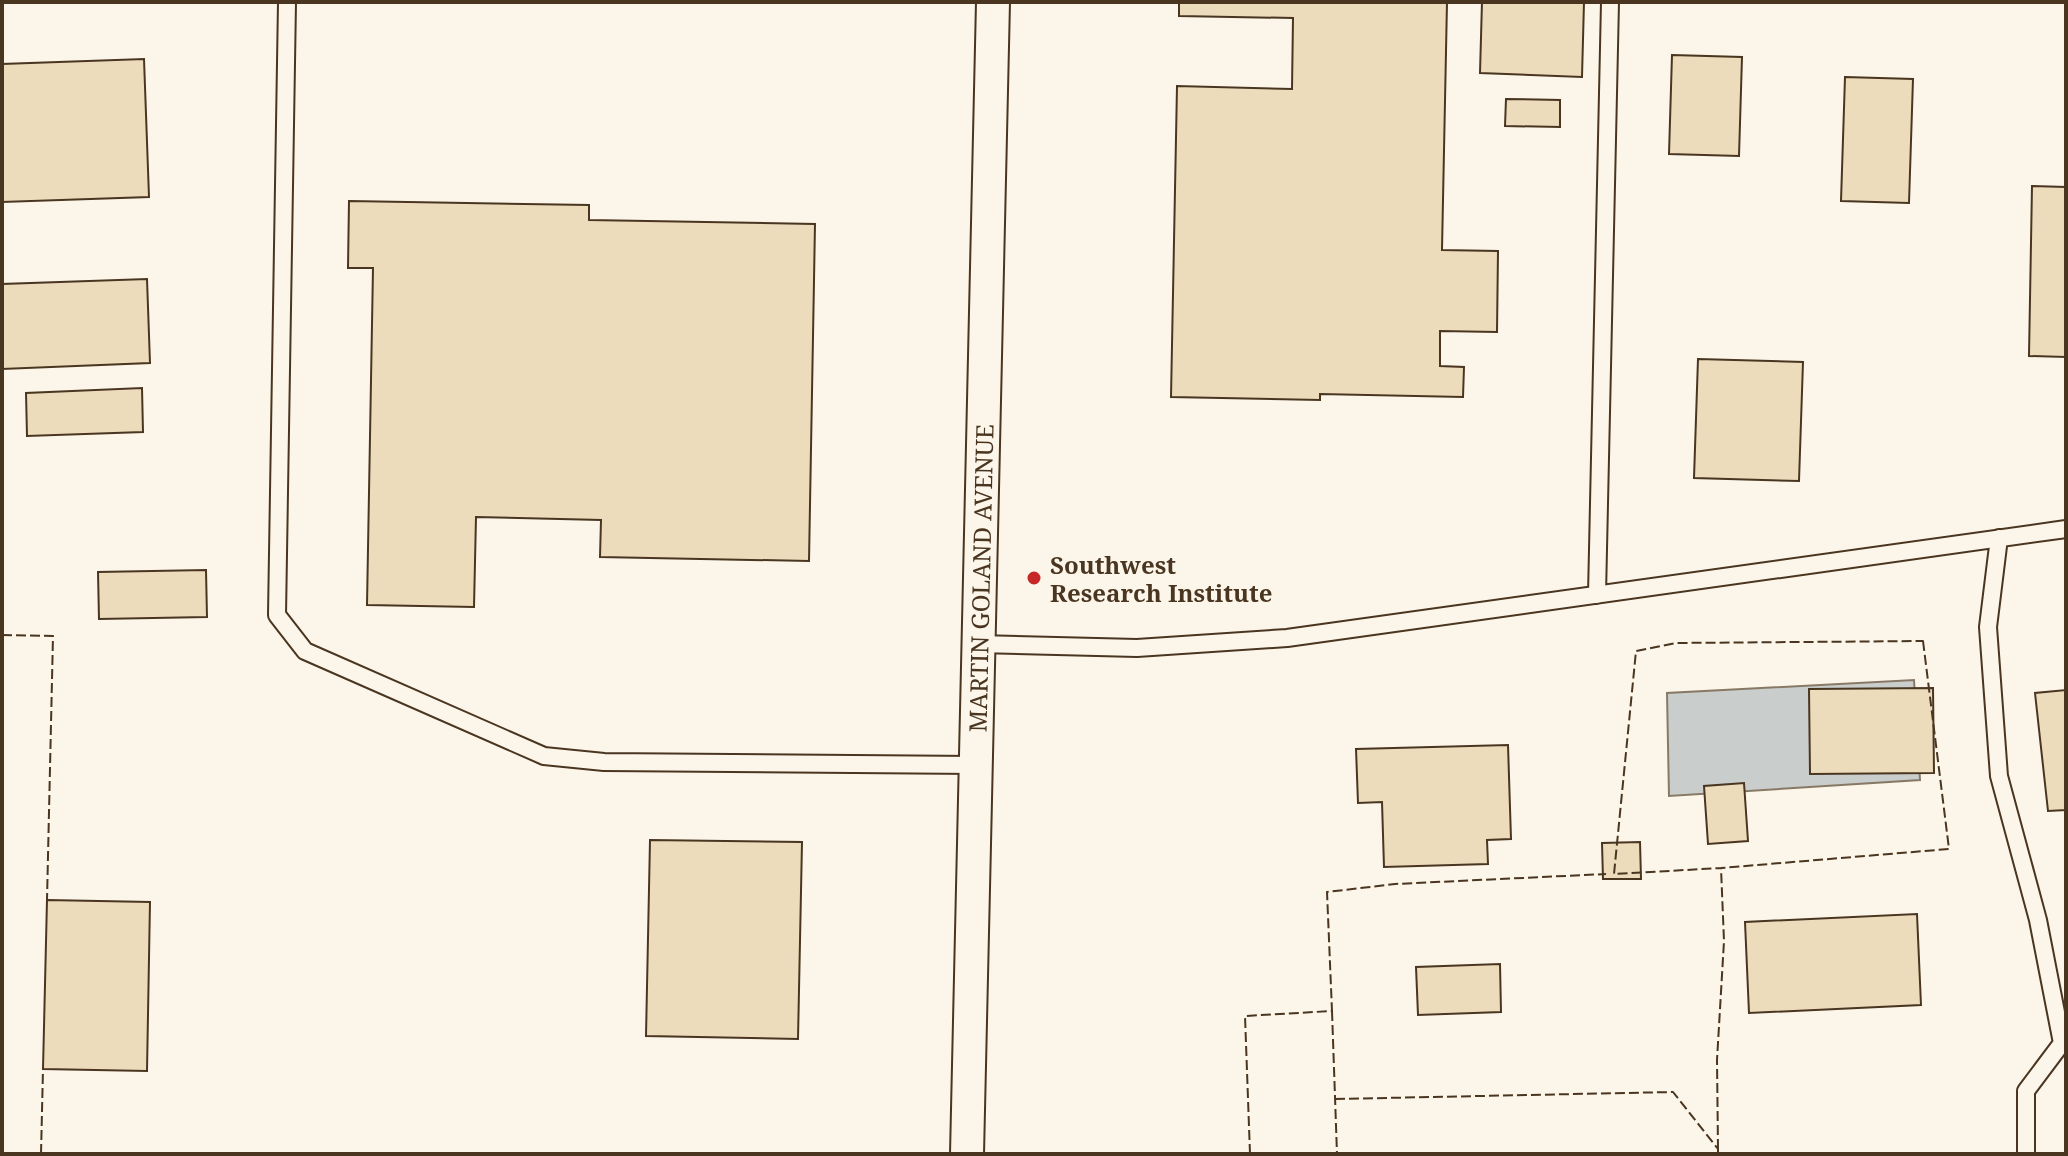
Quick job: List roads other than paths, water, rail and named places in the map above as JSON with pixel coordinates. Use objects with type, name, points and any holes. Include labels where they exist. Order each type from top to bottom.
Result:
[{"type":"street","name":"MARTIN GOLAND AVENUE","points":[[967,1154],[993,2]]},
{"type":"lane","points":[[287,2],[277,615],[305,651],[544,756],[604,762],[975,765]]},
{"type":"lane","points":[[1597,595],[1610,2]]},
{"type":"lane","points":[[978,644],[1137,648],[1287,638],[2066,529]]},
{"type":"lane","points":[[1999,538],[1988,627],[1999,776],[2038,920],[2062,1043],[2026,1091],[2026,1154]]},
{"type":"place","name":"Southwest Research Institute","points":[[1034,578]]}]
